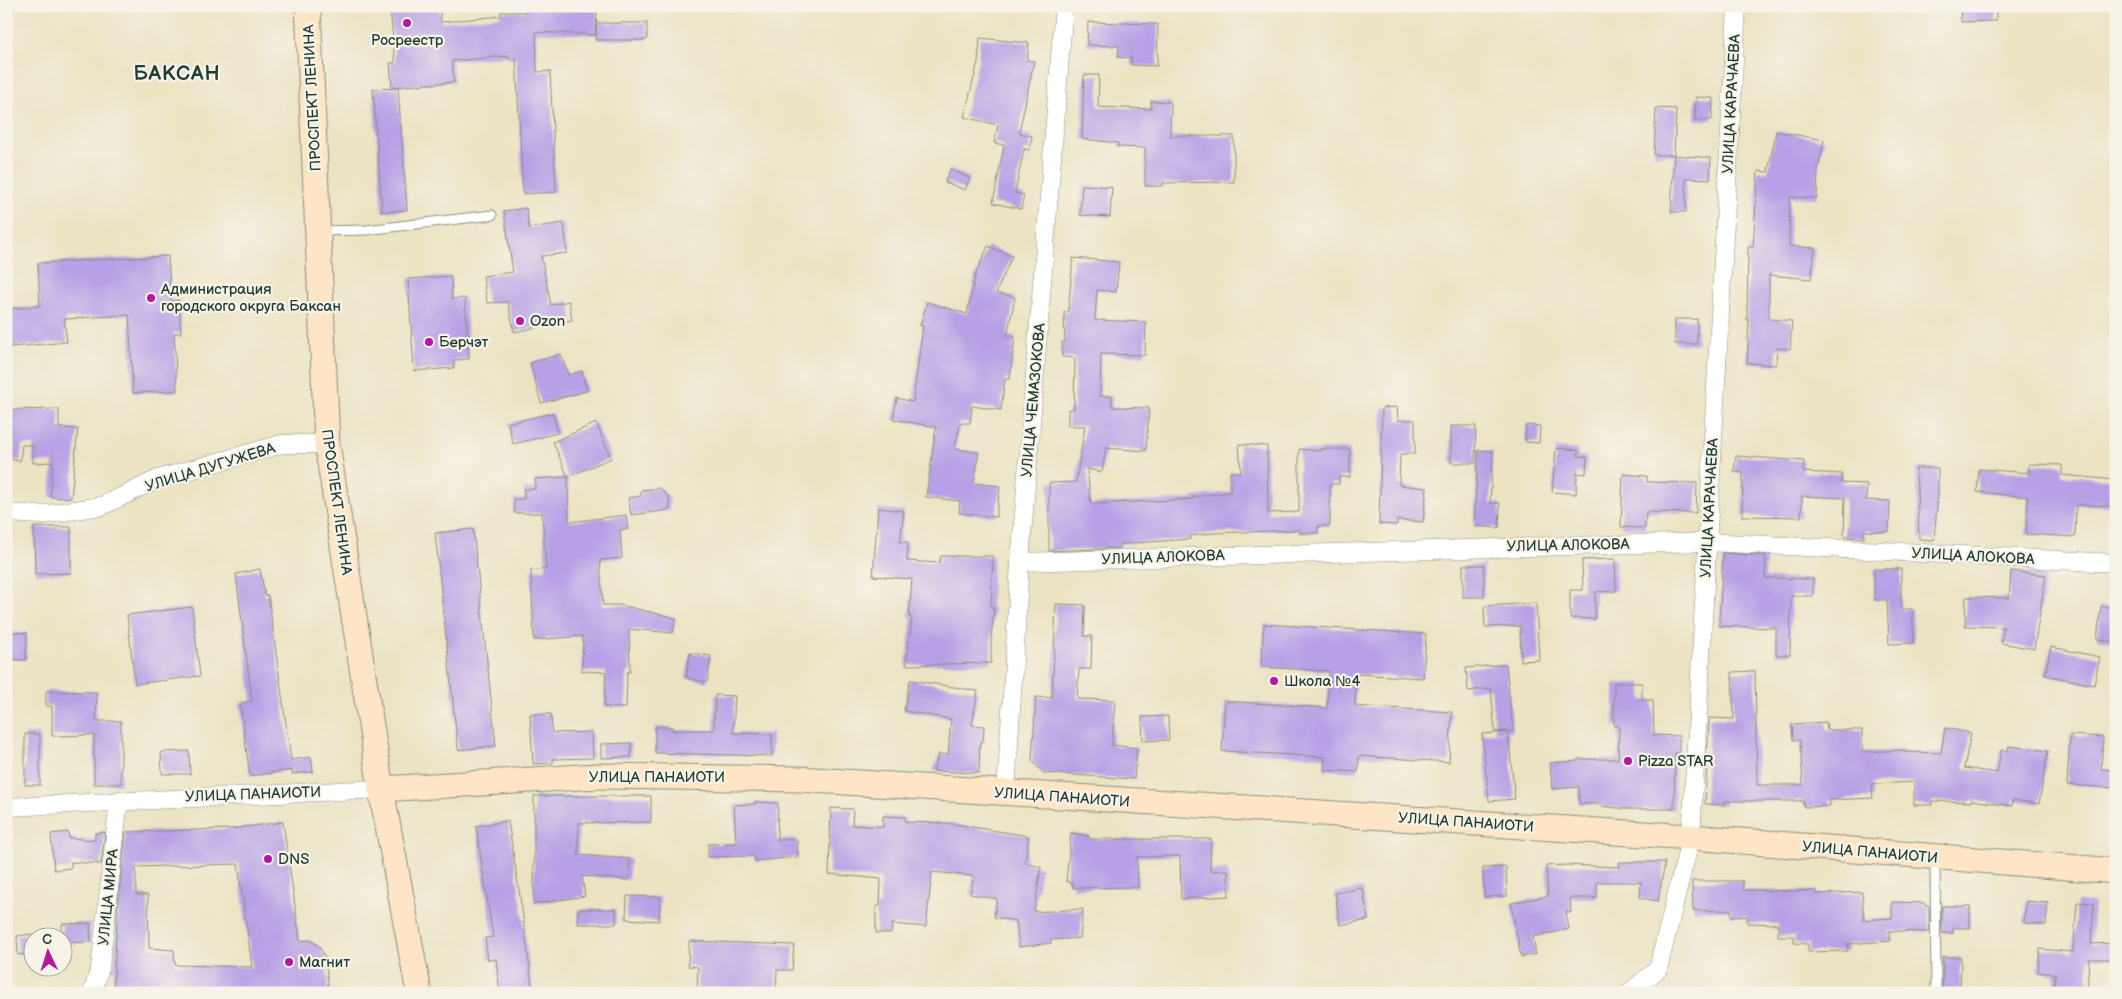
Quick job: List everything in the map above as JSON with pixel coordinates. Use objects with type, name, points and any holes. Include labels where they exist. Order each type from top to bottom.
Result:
[{"type":"street","name":"ПРОСПЕКТ ЛЕНИНА","points":[[308,6],[328,444],[381,789],[419,993]]},
{"type":"street","name":"УЛИЦА ЧЕМАЗОКОВА","points":[[1006,793],[1020,562],[1064,6]]},
{"type":"street","name":"УЛИЦА КАРАЧАЕВА","points":[[1629,993],[1658,969],[1691,837],[1737,6]]},
{"type":"street","name":"УЛИЦА ДУГУЖЕВА","points":[[6,513],[41,515],[102,506],[158,480],[282,444],[328,444]]},
{"type":"street","name":"УЛИЦА АЛОКОВА","points":[[1020,562],[1707,542],[2116,563]]},
{"type":"street","name":"УЛИЦА ПАНАИОТИ","points":[[6,807],[119,800],[381,789],[598,776],[799,779],[1691,837],[2116,871]]},
{"type":"street","name":"УЛИЦА МИРА","points":[[92,993],[100,968],[119,800]]},
{"type":"lane","points":[[318,231],[366,230],[492,215]]},
{"type":"lane","points":[[1935,858],[1936,993]]},
{"type":"building","points":[[390,6],[439,6],[441,22],[501,16],[501,12],[525,12],[527,7],[597,6],[596,35],[536,32],[537,72],[550,71],[556,192],[523,194],[516,58],[508,59],[508,56],[452,61],[454,82],[392,87],[390,63],[395,63]]},
{"type":"building","points":[[1960,6],[1996,6],[1996,21],[1961,22]]},
{"type":"building","points":[[1088,22],[1158,24],[1157,66],[1131,65],[1131,58],[1118,57],[1119,46],[1087,45]]},
{"type":"building","points":[[596,23],[647,23],[647,40],[596,40]]},
{"type":"building","points":[[980,38],[1029,43],[1027,60],[1034,61],[1019,133],[1032,136],[1029,150],[1024,149],[1015,193],[1024,195],[1021,209],[993,203],[1004,145],[994,143],[998,125],[964,117],[978,62]]},
{"type":"building","points":[[1084,75],[1099,75],[1098,107],[1151,109],[1151,101],[1171,102],[1170,136],[1234,136],[1234,182],[1163,183],[1163,186],[1145,186],[1145,148],[1118,147],[1118,143],[1082,139]]},
{"type":"building","points":[[398,88],[407,210],[382,212],[373,89]]},
{"type":"building","points":[[1696,97],[1713,98],[1712,120],[1695,120]]},
{"type":"building","points":[[1656,108],[1676,109],[1674,155],[1654,155]]},
{"type":"building","points":[[1776,131],[1824,140],[1818,169],[1817,198],[1790,197],[1789,246],[1815,248],[1811,279],[1769,275],[1769,319],[1792,321],[1790,349],[1777,348],[1776,365],[1747,363],[1749,320],[1747,320],[1748,247],[1753,247],[1758,171],[1768,172]]},
{"type":"building","points":[[1674,155],[1711,158],[1710,179],[1686,178],[1686,212],[1671,212]]},
{"type":"building","points":[[950,169],[970,178],[965,190],[945,182]]},
{"type":"building","points":[[1082,185],[1112,187],[1110,217],[1080,215]]},
{"type":"building","points":[[526,208],[529,228],[564,223],[567,253],[541,256],[551,305],[569,301],[572,320],[514,332],[508,302],[487,303],[483,276],[513,272],[504,211]]},
{"type":"building","points":[[988,246],[1012,256],[996,293],[1015,297],[1007,336],[1015,337],[1010,379],[1005,379],[1001,410],[972,406],[970,423],[960,423],[955,449],[979,452],[974,483],[1000,486],[996,517],[959,513],[960,501],[926,497],[936,427],[893,419],[897,398],[913,402],[923,326],[920,325],[927,302],[967,314],[975,276]]},
{"type":"building","points":[[168,256],[171,301],[179,300],[181,333],[174,333],[177,391],[133,393],[129,315],[64,319],[67,342],[10,347],[6,309],[40,306],[38,263]]},
{"type":"building","points":[[1073,258],[1119,262],[1116,292],[1097,290],[1095,320],[1146,322],[1145,355],[1101,354],[1100,396],[1112,396],[1112,407],[1149,408],[1146,451],[1106,448],[1102,472],[1087,469],[1091,504],[1193,499],[1193,497],[1230,492],[1230,472],[1241,472],[1239,444],[1267,446],[1268,513],[1299,512],[1299,449],[1320,451],[1320,449],[1350,449],[1350,477],[1339,477],[1339,484],[1330,484],[1330,526],[1318,526],[1318,533],[1299,533],[1299,530],[1214,533],[1190,536],[1191,539],[1120,544],[1120,548],[1049,551],[1049,483],[1076,482],[1085,426],[1068,426],[1068,409],[1074,409],[1075,358],[1062,357],[1062,342],[1065,342],[1064,312],[1068,312]]},
{"type":"building","points":[[451,276],[452,299],[465,298],[469,359],[454,360],[454,368],[414,371],[408,279]]},
{"type":"building","points":[[1675,319],[1697,319],[1697,344],[1675,344]]},
{"type":"building","points":[[561,354],[568,375],[582,371],[587,391],[541,403],[530,363]]},
{"type":"building","points":[[1397,407],[1398,420],[1415,420],[1415,454],[1400,454],[1399,485],[1427,488],[1423,522],[1397,520],[1397,525],[1379,524],[1382,408]]},
{"type":"building","points":[[59,409],[59,428],[78,429],[71,498],[50,497],[53,462],[33,463],[33,445],[22,445],[20,461],[6,459],[6,410]]},
{"type":"building","points":[[553,413],[558,433],[513,444],[508,423]]},
{"type":"building","points":[[596,423],[611,458],[568,477],[553,442]]},
{"type":"building","points":[[1526,425],[1540,426],[1539,443],[1525,442]]},
{"type":"building","points":[[1451,426],[1476,426],[1475,463],[1451,463]]},
{"type":"building","points":[[1556,448],[1578,450],[1578,456],[1587,457],[1586,474],[1577,473],[1576,494],[1552,492]]},
{"type":"building","points":[[1478,450],[1493,451],[1490,503],[1500,503],[1499,528],[1474,526]]},
{"type":"building","points":[[1736,456],[1804,461],[1803,472],[1842,474],[1841,483],[1867,484],[1866,500],[1890,501],[1889,532],[1864,531],[1864,538],[1844,537],[1845,498],[1802,496],[1801,517],[1742,516],[1743,473],[1734,472]]},
{"type":"building","points":[[2029,464],[2062,465],[2062,475],[2116,480],[2116,506],[2076,505],[2075,537],[2026,534],[2028,497],[1977,492],[1979,469],[2029,473]]},
{"type":"building","points":[[1916,468],[1938,468],[1934,540],[1919,539]]},
{"type":"building","points":[[1623,474],[1647,476],[1647,482],[1697,483],[1696,513],[1646,512],[1645,528],[1621,527]]},
{"type":"building","points":[[568,477],[569,522],[626,515],[628,529],[620,530],[622,558],[600,560],[603,605],[620,605],[676,618],[673,633],[629,629],[630,672],[627,672],[626,708],[604,707],[606,672],[582,671],[583,636],[534,640],[531,570],[546,569],[542,513],[514,513],[514,499],[524,499],[524,489],[535,489],[535,479]]},
{"type":"building","points":[[660,488],[669,497],[670,510],[631,515],[628,498],[641,496],[641,490]]},
{"type":"building","points":[[878,508],[904,511],[900,542],[908,542],[907,561],[939,563],[941,556],[993,556],[991,608],[994,608],[991,663],[906,665],[912,617],[909,617],[912,579],[873,576]]},
{"type":"building","points":[[34,527],[71,527],[71,573],[35,574]]},
{"type":"building","points":[[473,529],[496,746],[458,750],[435,533]]},
{"type":"building","points":[[1723,553],[1766,556],[1765,578],[1813,579],[1813,596],[1791,596],[1790,655],[1776,655],[1776,628],[1719,626]]},
{"type":"building","points":[[1615,559],[1616,591],[1595,592],[1595,619],[1570,618],[1570,590],[1583,590],[1582,560]]},
{"type":"building","points":[[1463,565],[1484,565],[1484,597],[1463,597]]},
{"type":"building","points":[[260,569],[265,596],[268,595],[291,760],[311,757],[313,772],[292,774],[292,770],[250,776],[240,703],[252,701],[236,574]]},
{"type":"building","points":[[1874,569],[1901,569],[1901,609],[1912,609],[1914,643],[1889,644],[1887,600],[1874,600]]},
{"type":"building","points":[[2011,571],[2046,575],[2034,649],[2001,643],[2004,627],[1965,626],[1966,597],[2009,598]]},
{"type":"building","points":[[1536,603],[1539,660],[1521,661],[1520,626],[1485,627],[1484,606]]},
{"type":"building","points":[[1056,604],[1085,605],[1084,636],[1092,636],[1091,669],[1079,669],[1077,699],[1115,700],[1112,745],[1137,748],[1134,779],[1043,773],[1032,760],[1036,697],[1052,698]]},
{"type":"building","points":[[2101,606],[2116,608],[2116,642],[2097,639]]},
{"type":"building","points":[[192,607],[200,676],[135,684],[127,615]]},
{"type":"building","points":[[1264,624],[1426,634],[1423,678],[1356,674],[1355,706],[1452,712],[1449,762],[1359,756],[1358,772],[1324,770],[1325,757],[1222,751],[1225,701],[1327,708],[1329,671],[1261,667]]},
{"type":"building","points":[[6,632],[27,633],[26,660],[6,659]]},
{"type":"building","points":[[2051,647],[2100,657],[2094,685],[2045,675]]},
{"type":"building","points":[[690,653],[711,656],[707,682],[686,678]]},
{"type":"building","points":[[1506,664],[1513,731],[1495,732],[1491,688],[1468,691],[1466,668]]},
{"type":"building","points":[[1755,671],[1757,785],[1803,785],[1800,740],[1793,740],[1792,724],[1826,722],[1827,730],[1862,730],[1862,752],[1904,750],[1904,752],[1941,753],[1945,728],[1971,733],[1964,768],[1997,773],[2001,750],[2008,751],[2009,746],[2048,751],[2039,804],[2013,800],[2012,806],[1971,800],[1971,802],[1932,801],[1932,805],[1914,805],[1914,782],[1872,784],[1873,798],[1829,800],[1830,806],[1804,807],[1803,801],[1725,801],[1725,805],[1705,804],[1709,718],[1734,719],[1732,672]]},
{"type":"building","points":[[910,680],[978,691],[972,725],[984,726],[983,742],[980,742],[979,773],[933,771],[939,754],[948,755],[951,719],[904,711]]},
{"type":"building","points":[[1614,683],[1642,683],[1642,700],[1653,700],[1654,735],[1679,736],[1679,753],[1675,753],[1674,809],[1627,809],[1601,806],[1601,804],[1579,804],[1579,787],[1552,789],[1550,763],[1578,761],[1578,759],[1618,759],[1619,726],[1614,726]]},
{"type":"building","points":[[46,691],[97,692],[96,721],[121,721],[121,784],[94,784],[94,735],[52,736],[52,706],[46,706]]},
{"type":"building","points":[[715,695],[735,696],[733,733],[772,734],[772,756],[655,753],[655,727],[672,727],[672,730],[714,730]]},
{"type":"building","points":[[530,714],[551,714],[552,733],[592,732],[593,758],[553,759],[553,763],[533,764]]},
{"type":"building","points":[[1168,716],[1169,740],[1143,741],[1142,717]]},
{"type":"building","points":[[1508,732],[1515,799],[1489,801],[1482,734]]},
{"type":"building","points":[[25,734],[40,734],[40,785],[25,785]]},
{"type":"building","points":[[2070,735],[2103,737],[2101,769],[2116,770],[2116,788],[2067,785]]},
{"type":"building","points":[[631,743],[631,757],[601,758],[601,744]]},
{"type":"building","points":[[189,751],[190,774],[162,774],[161,752]]},
{"type":"building","points":[[534,796],[651,796],[651,822],[579,823],[578,855],[630,859],[628,880],[582,876],[585,896],[534,904]]},
{"type":"building","points":[[755,802],[778,803],[777,840],[797,839],[798,857],[755,861],[754,856],[708,857],[708,844],[736,843],[734,805],[755,804]]},
{"type":"building","points":[[831,808],[853,809],[852,825],[883,827],[883,816],[905,817],[905,822],[947,823],[1029,836],[1025,863],[1041,867],[1034,912],[1083,909],[1080,938],[1051,940],[1051,943],[1019,947],[1016,921],[994,917],[997,899],[970,894],[974,876],[932,872],[926,927],[892,924],[891,933],[876,933],[876,906],[880,906],[881,879],[829,874]]},
{"type":"building","points":[[508,821],[533,993],[500,993],[496,959],[488,960],[485,938],[493,937],[476,826]]},
{"type":"building","points":[[283,822],[300,941],[310,940],[319,946],[325,957],[328,984],[325,993],[113,993],[118,899],[126,832],[231,829]],"holes":[[[238,864],[252,967],[175,965],[174,950],[149,948],[148,895],[136,895],[136,867]]]},
{"type":"building","points":[[68,832],[69,838],[95,840],[95,833],[105,832],[101,864],[71,862],[71,868],[54,870],[51,834]]},
{"type":"building","points":[[1071,833],[1089,836],[1089,839],[1211,839],[1210,871],[1228,870],[1229,896],[1181,899],[1180,856],[1137,857],[1138,887],[1073,888],[1073,884],[1066,881]]},
{"type":"building","points":[[1619,862],[1665,862],[1658,901],[1640,898],[1641,882],[1597,882],[1597,898],[1570,898],[1571,913],[1566,912],[1569,929],[1533,937],[1536,954],[1521,957],[1511,903],[1548,896],[1546,866],[1620,867]]},
{"type":"building","points":[[1506,867],[1507,896],[1484,897],[1483,868]]},
{"type":"building","points":[[1692,881],[1743,881],[1743,890],[1817,891],[1816,894],[1862,892],[1864,920],[1892,918],[1892,902],[1925,903],[1925,906],[1929,906],[1929,932],[1889,931],[1890,941],[1847,944],[1848,951],[1808,952],[1808,944],[1794,943],[1794,936],[1778,936],[1778,924],[1747,923],[1747,916],[1731,917],[1731,910],[1693,911]]},
{"type":"building","points":[[1363,888],[1368,920],[1340,925],[1335,893]]},
{"type":"building","points":[[627,896],[660,897],[659,921],[626,919]]},
{"type":"building","points":[[2026,901],[2048,903],[2046,925],[2024,923]]},
{"type":"building","points":[[2077,902],[2094,903],[2091,944],[2116,943],[2116,959],[2089,959],[2087,993],[2054,993],[2055,974],[2038,972],[2040,949],[2073,952]]},
{"type":"building","points":[[1942,906],[1970,906],[1970,928],[1953,928],[1953,933],[1942,933]]},
{"type":"building","points":[[578,909],[616,909],[616,924],[578,924]]},
{"type":"building","points":[[90,923],[91,942],[72,943],[72,926],[62,926],[62,924]]},
{"type":"building","points":[[22,935],[22,955],[18,955],[17,936]]},
{"type":"building","points":[[689,941],[794,945],[792,970],[777,970],[776,992],[697,989],[698,967],[688,966]]},
{"type":"building","points":[[1943,957],[1961,957],[1960,993],[1942,993]]},
{"type":"place","name":"Росреестр","points":[[407,23]]},
{"type":"place","name":"Администрация городского округа Баксан","points":[[151,298]]},
{"type":"place","name":"Ozon","points":[[520,321]]},
{"type":"place","name":"Берчэт","points":[[429,342]]},
{"type":"place","name":"Школа №4","points":[[1274,681]]},
{"type":"place","name":"Pizza STAR","points":[[1628,761]]},
{"type":"place","name":"DNS","points":[[268,859]]},
{"type":"place","name":"Магнит","points":[[289,962]]},
{"type":"district","name":"БАКСАН","points":[[177,73]]}]
